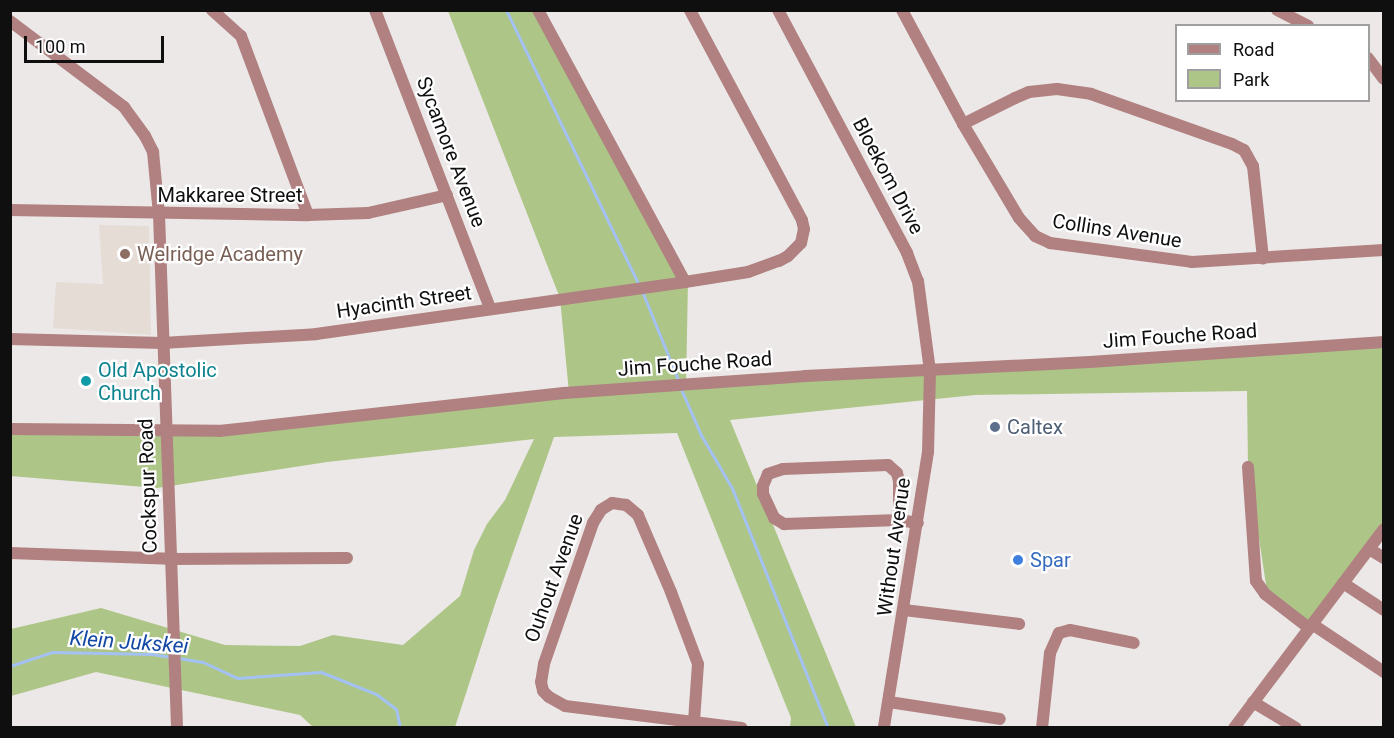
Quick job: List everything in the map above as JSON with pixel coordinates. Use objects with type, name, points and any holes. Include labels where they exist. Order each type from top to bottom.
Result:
[{"type":"street","points":[[212,10],[241,36],[308,215]]},
{"type":"street","name":"Sycamore Avenue","points":[[375,10],[490,308]]},
{"type":"street","points":[[538,10],[685,282]]},
{"type":"street","name":"Hyacinth Street","points":[[10,339],[162,343],[316,334],[685,282],[748,272],[779,261],[796,249],[804,236],[802,220],[690,10]]},
{"type":"street","name":"Bloekom Drive","points":[[778,10],[911,261],[918,281],[930,371]]},
{"type":"street","name":"Collins Avenue","points":[[903,10],[963,124],[1019,218],[1035,236],[1050,243],[1192,262],[1383,250]]},
{"type":"street","points":[[1277,10],[1304,24]]},
{"type":"street","name":"Cockspur Road","points":[[10,21],[113,97],[134,119],[153,152],[159,214],[177,728]]},
{"type":"street","points":[[1370,60],[1383,79]]},
{"type":"street","points":[[963,124],[1029,92],[1057,89],[1091,94],[1232,144],[1244,150],[1253,166],[1263,258]]},
{"type":"street","name":"Makkaree Street","points":[[10,210],[308,215],[384,210],[447,195]]},
{"type":"street","name":"Jim Fouche Road","points":[[10,429],[167,432],[273,427],[515,397],[686,384],[1383,342]]},
{"type":"street","name":"Without Avenue","points":[[884,728],[928,452],[930,371]]},
{"type":"street","points":[[899,520],[899,481],[897,473],[888,465],[783,469],[768,474],[763,486],[770,511],[774,518],[784,524],[899,520],[918,523]]},
{"type":"street","points":[[1248,467],[1256,581],[1265,594],[1310,626],[1383,672]]},
{"type":"street","name":"Ouhout Avenue","points":[[694,721],[698,664],[671,592],[638,515],[626,505],[606,506],[593,523],[544,664],[541,682],[543,691],[565,706],[742,728]]},
{"type":"street","points":[[1234,728],[1383,529]]},
{"type":"street","points":[[1369,549],[1383,558]]},
{"type":"street","points":[[10,553],[170,559],[347,558]]},
{"type":"street","points":[[1343,583],[1383,610]]},
{"type":"street","points":[[904,610],[1019,624]]},
{"type":"street","points":[[1042,728],[1050,653],[1059,633],[1070,630],[1134,643]]},
{"type":"street","points":[[889,702],[1000,719]]},
{"type":"street","points":[[1254,702],[1296,728]]},
{"type":"shaded area","name":"Welridge Academy","points":[[99,225],[149,226],[151,335],[53,328],[56,282],[103,284]]},
{"type":"green space","points":[[448,11],[543,11],[688,281],[686,385],[1383,342],[1383,535],[1311,630],[1267,591],[1248,467],[1247,391],[975,395],[730,420],[856,727],[790,727],[791,718],[677,433],[554,437],[496,601],[455,727],[313,727],[300,715],[96,672],[11,696],[11,629],[101,608],[225,645],[300,646],[333,635],[403,645],[460,596],[474,550],[487,524],[505,500],[534,439],[327,462],[157,488],[10,476],[11,430],[167,432],[569,393],[560,298]]},
{"type":"waterway","points":[[506,10],[639,285]]},
{"type":"waterway","points":[[642,291],[679,382]]},
{"type":"waterway","points":[[681,389],[701,435],[732,488],[828,728]]},
{"type":"waterway","name":"Klein Jukskei","points":[[10,666],[52,652],[152,654],[171,657]]},
{"type":"waterway","name":"Klein Jukskei","points":[[178,658],[203,662],[237,678],[321,672],[376,694],[396,709],[400,728]]},
{"type":"place","name":"Welridge Academy","points":[[125,254]]},
{"type":"place","name":"Old Apostolic Church","points":[[86,381]]},
{"type":"place","name":"Caltex","points":[[995,427]]},
{"type":"place","name":"Spar","points":[[1018,560]]}]
